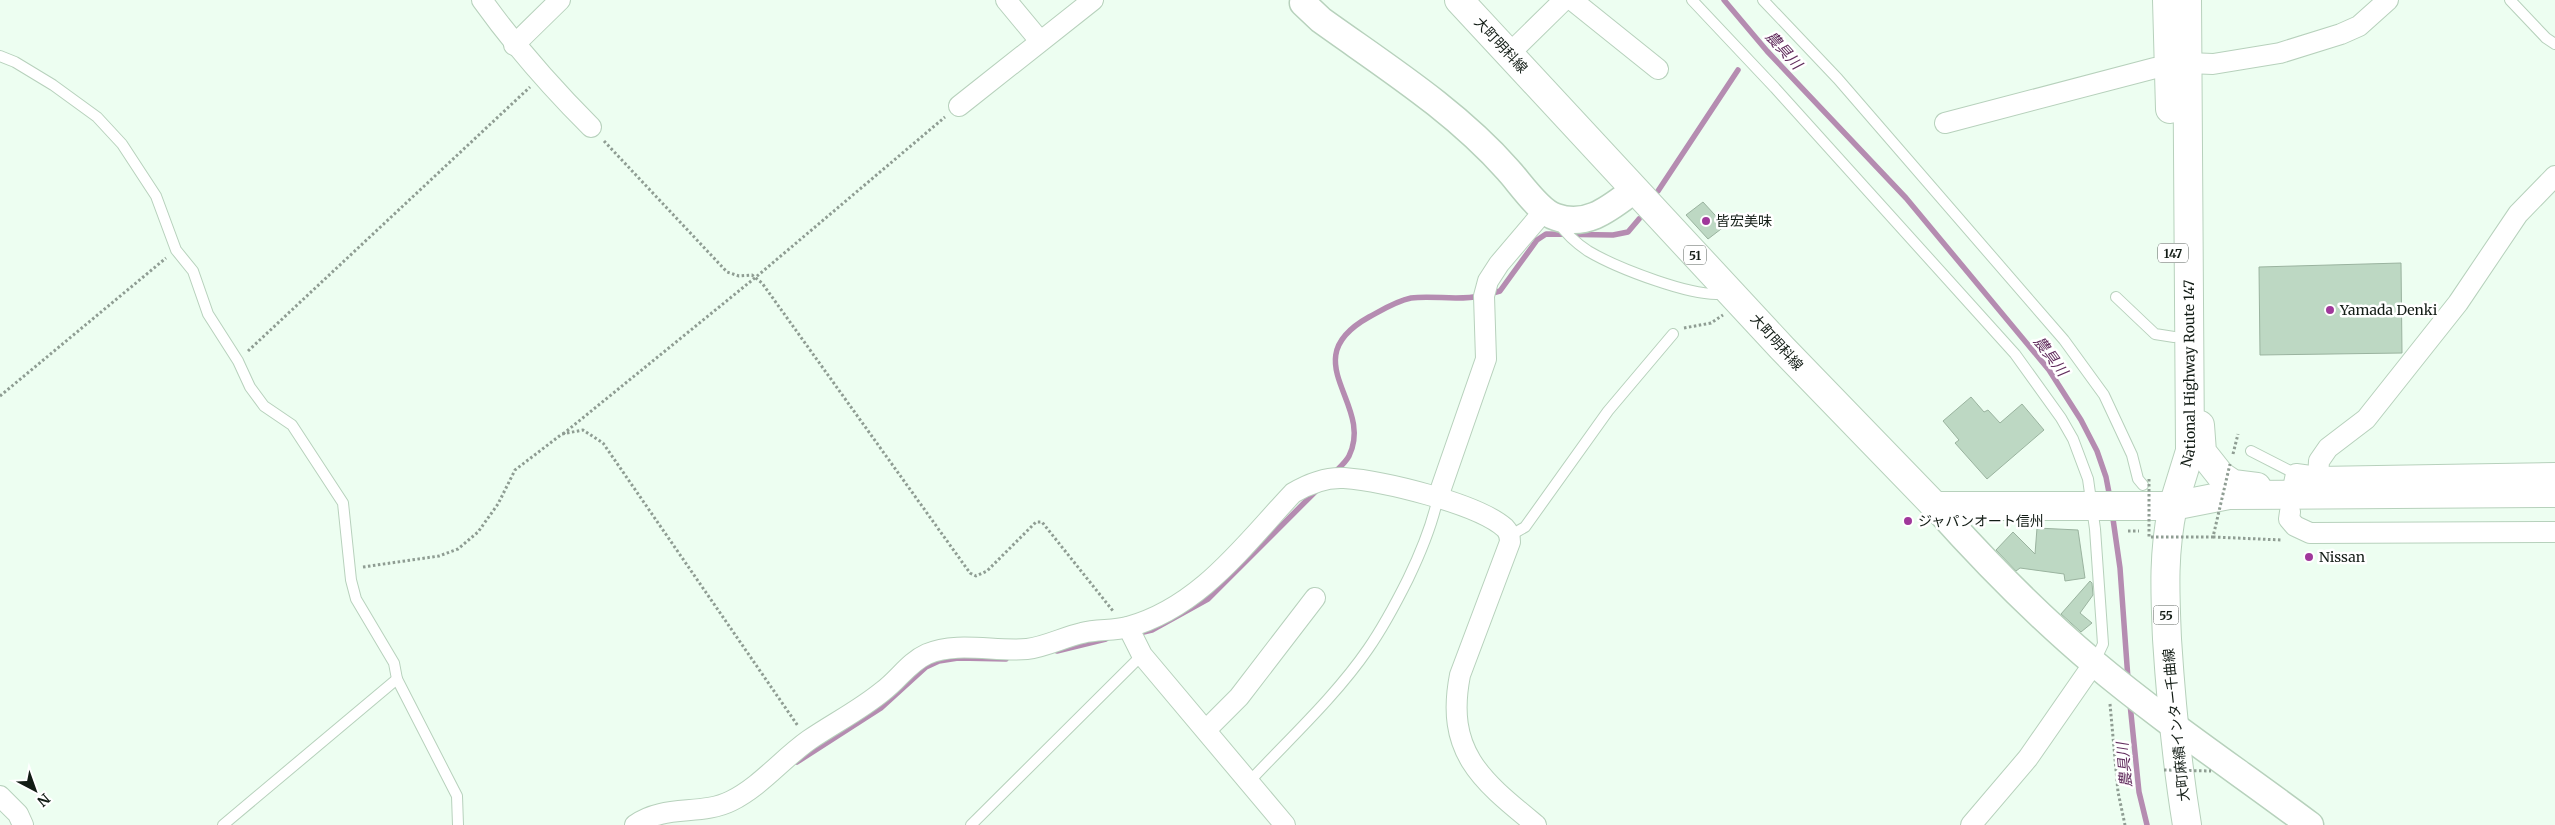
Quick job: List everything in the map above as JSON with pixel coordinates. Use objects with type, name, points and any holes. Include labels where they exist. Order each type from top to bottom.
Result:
[{"type":"main road","name":"大町明科線","points":[[1459,0],[1634,190],[1726,301],[1935,506]]},
{"type":"main road","name":"National Highway Route 147","points":[[2167,0],[2179,65]]},
{"type":"main road","name":"National Highway Route 147","points":[[2173,506],[2182,345],[2179,65],[2187,0]]},
{"type":"main road","name":"147","points":[[2182,345],[2200,369],[2202,452],[2221,476],[2233,484],[2280,489],[2292,493],[2555,512]]},
{"type":"main road","points":[[1935,506],[2094,504],[2144,489],[2173,506]]},
{"type":"main road","name":"147","points":[[2173,506],[2225,512],[2292,493],[2555,493]]},
{"type":"main road","name":"大町麻績インター千曲線","points":[[2173,506],[2167,532],[2164,567],[2170,682],[2165,718],[2187,825]]},
{"type":"street","points":[[482,0],[514,45],[541,77],[591,127]]},
{"type":"street","points":[[514,45],[560,0]]},
{"type":"street","points":[[1006,0],[1040,41]]},
{"type":"street","points":[[959,106],[1093,0]]},
{"type":"street","points":[[1510,54],[1564,0]]},
{"type":"street","points":[[1572,0],[1658,69]]},
{"type":"street","points":[[1945,123],[2155,68],[2213,64],[2280,53],[2341,34],[2360,26],[2388,0]]},
{"type":"street","points":[[1302,2],[1320,20],[1466,127],[1496,156],[1549,214],[1576,222],[1591,218],[1605,212],[1634,190]]},
{"type":"street","points":[[2318,477],[2319,461],[2328,448],[2366,419],[2458,303],[2518,214],[2555,176]]},
{"type":"street","points":[[1438,497],[1486,359],[1484,296],[1488,280],[1499,264],[1549,214]]},
{"type":"street","points":[[2555,473],[2318,477],[2292,493],[2289,519],[2295,526],[2310,533],[2555,532]]},
{"type":"street","points":[[635,825],[662,813],[718,807],[751,790],[808,741],[886,690],[912,663],[927,654],[958,649],[1028,649],[1084,632],[1128,627],[1168,609],[1201,590],[1216,578],[1293,493],[1307,485],[1344,478],[1438,497],[1493,520],[1506,530],[1510,542],[1460,675],[1455,698],[1456,724],[1468,758],[1484,779],[1536,825]]},
{"type":"street","points":[[1935,506],[2004,581],[2104,671],[2310,825]]},
{"type":"street","points":[[1206,730],[1239,697],[1315,598]]},
{"type":"street","points":[[1128,627],[1142,655],[1285,825]]},
{"type":"street","points":[[1971,825],[2104,671]]},
{"type":"street","points":[[0,796],[18,814],[22,825]]},
{"type":"lane","points":[[1692,0],[1782,95],[2015,354],[2061,418],[2073,438],[2088,479],[2094,504],[2103,628],[2104,671]]},
{"type":"lane","points":[[1764,0],[1838,79],[2064,340],[2104,395],[2132,455],[2138,480],[2144,489]]},
{"type":"lane","points":[[2510,0],[2546,38],[2555,44]]},
{"type":"lane","points":[[0,56],[15,62],[53,85],[110,130],[156,196],[176,250],[193,271],[208,314],[238,361],[250,387],[264,406],[292,425],[343,503],[350,580],[356,599],[394,663],[397,679],[457,796],[458,825]]},
{"type":"lane","points":[[1549,214],[1568,236],[1588,251],[1613,263],[1693,292],[1720,295],[1726,301]]},
{"type":"lane","points":[[2116,297],[2154,334],[2182,345]]},
{"type":"lane","points":[[1509,536],[1524,528],[1608,411],[1673,334]]},
{"type":"lane","points":[[2250,452],[2292,493]]},
{"type":"lane","points":[[1249,782],[1343,680],[1368,649],[1395,605],[1422,550],[1430,529],[1438,497]]},
{"type":"lane","points":[[971,825],[1142,655]]},
{"type":"lane","points":[[223,825],[397,679]]},
{"type":"path","points":[[238,361],[541,77]]},
{"type":"path","points":[[350,567],[374,567],[439,556],[458,549],[478,532],[498,504],[515,470],[756,277],[959,106]]},
{"type":"path","points":[[591,127],[727,272],[734,276],[749,274],[756,277],[970,573],[976,576],[987,571],[1036,522],[1042,522],[1108,606],[1128,627]]},
{"type":"path","points":[[0,396],[176,250]]},
{"type":"path","points":[[1673,334],[1681,328],[1711,323],[1723,315],[1726,301]]},
{"type":"path","points":[[562,434],[583,430],[603,443],[808,741]]},
{"type":"path","points":[[2236,441],[2238,434]]},
{"type":"path","points":[[2212,537],[2230,464]]},
{"type":"path","points":[[2144,489],[2150,537],[2290,540]]},
{"type":"path","points":[[2104,671],[2118,792],[2126,825]]},
{"type":"path","points":[[2164,770],[2211,771]]},
{"type":"building","points":[[1703,202],[1725,226],[1708,239],[1686,215]]},
{"type":"building","points":[[2401,263],[2402,353],[2260,355],[2259,267]]},
{"type":"building","points":[[1971,397],[1984,412],[1988,410],[2000,423],[2022,404],[2044,430],[1987,479],[1955,443],[1959,440],[1943,421]]},
{"type":"building","points":[[2037,528],[2078,530],[2085,578],[2065,581],[2064,574],[2020,568],[2016,571],[1996,550],[2013,532],[2035,554]]},
{"type":"building","points":[[2090,581],[2092,583],[2093,595],[2080,613],[2092,623],[2081,632],[2061,614]]},
{"type":"waterway","name":"農具川","points":[[1724,0],[1767,51],[1906,198],[2049,370],[2081,420],[2097,451],[2106,477],[2110,498]]},
{"type":"waterway","points":[[1658,191],[1738,70]]},
{"type":"waterway","points":[[1489,294],[1500,291],[1537,240],[1546,234],[1613,235],[1628,232],[1639,219]]},
{"type":"waterway","points":[[1334,473],[1349,456],[1354,437],[1352,418],[1336,366],[1337,349],[1347,333],[1369,317],[1405,299],[1480,296]]},
{"type":"waterway","points":[[1135,634],[1152,630],[1208,599],[1317,490]]},
{"type":"waterway","name":"農具川","points":[[2112,512],[2120,568],[2128,679]]},
{"type":"waterway","points":[[1057,651],[1106,639]]},
{"type":"waterway","points":[[797,762],[881,708],[926,667],[939,661],[958,658],[1006,659]]},
{"type":"waterway","name":"農具川","points":[[2130,704],[2139,792],[2147,825]]},
{"type":"place","name":"皆宏美味","points":[[1706,221]]},
{"type":"place","name":"Yamada Denki","points":[[2330,310]]},
{"type":"place","name":"ジャパンオート信州","points":[[1908,521]]},
{"type":"place","name":"Nissan","points":[[2309,557]]}]
